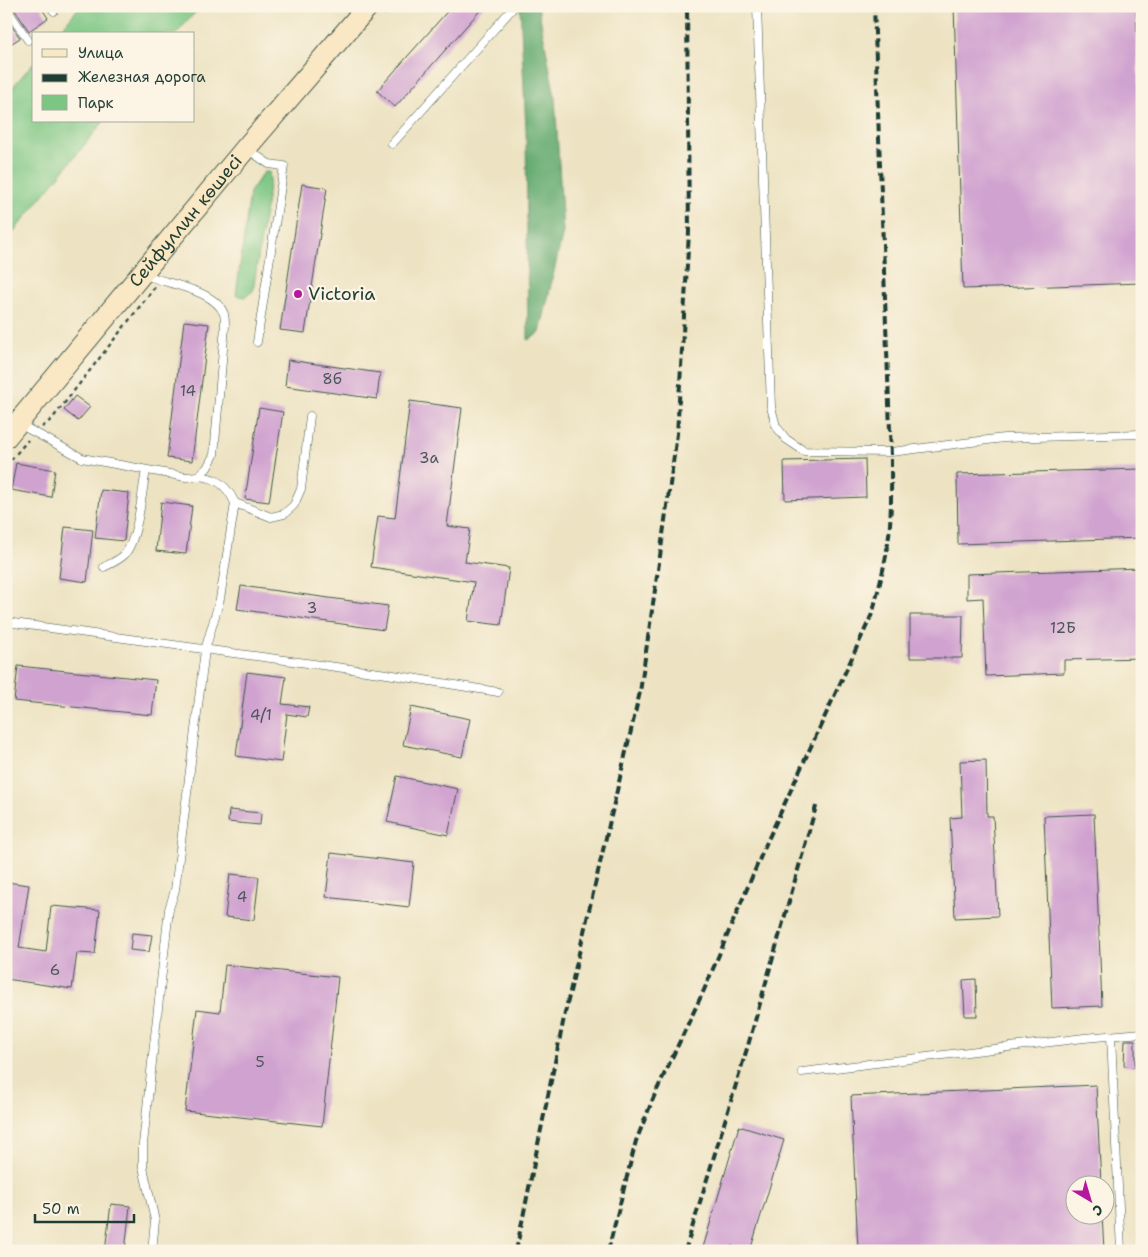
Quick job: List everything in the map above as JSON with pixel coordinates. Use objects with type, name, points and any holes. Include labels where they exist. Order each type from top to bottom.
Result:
[{"type":"main road","name":"Сейфуллин көшесі","points":[[20,431],[142,274],[246,148],[368,6]]},
{"type":"lane","points":[[392,144],[512,9],[511,6]]},
{"type":"lane","points":[[757,6],[772,407],[776,426],[786,439],[804,451],[891,452],[1004,438],[1142,434]]},
{"type":"lane","points":[[6,8],[28,40]]},
{"type":"lane","points":[[246,148],[269,164],[284,166],[257,342]]},
{"type":"lane","points":[[142,274],[201,293],[220,307],[224,315],[225,326],[214,455],[208,468],[198,476]]},
{"type":"lane","points":[[235,504],[271,518],[284,514],[294,505],[301,490],[310,416]]},
{"type":"lane","points":[[20,431],[82,458],[186,477],[198,476],[221,482],[230,490],[235,504],[220,599],[205,650],[175,890],[169,908],[143,1144],[143,1167],[155,1221],[152,1251]]},
{"type":"lane","points":[[104,567],[123,556],[131,547],[146,470]]},
{"type":"lane","points":[[6,622],[387,674],[498,692]]},
{"type":"lane","points":[[802,1072],[1142,1033]]},
{"type":"lane","points":[[1112,1036],[1121,1251]]},
{"type":"path","points":[[6,466],[20,431]]},
{"type":"green space","points":[[80,6],[201,6],[178,32],[59,32]]},
{"type":"green space","points":[[520,6],[538,6],[555,97],[563,232],[540,333],[528,340],[526,130]]},
{"type":"green space","points":[[32,64],[32,122],[103,122],[6,241],[6,95]]},
{"type":"green space","points":[[264,172],[269,172],[270,179],[253,291],[245,297],[236,295],[250,192]]},
{"type":"building","points":[[12,6],[40,6],[48,18],[29,31]]},
{"type":"building","points":[[452,6],[484,6],[395,107],[377,91]]},
{"type":"building","points":[[954,6],[1136,6],[1142,210],[1142,283],[963,289]]},
{"type":"building","points":[[6,18],[20,38],[6,47]]},
{"type":"building","name":"Victoria","points":[[302,184],[327,188],[305,333],[280,330]]},
{"type":"building","points":[[184,321],[209,324],[192,461],[167,458]]},
{"type":"building","points":[[288,360],[380,373],[377,399],[285,386]]},
{"type":"building","points":[[75,396],[90,407],[78,421],[64,410]]},
{"type":"building","points":[[410,401],[462,408],[447,526],[470,529],[465,562],[509,568],[501,625],[468,621],[474,582],[371,567],[378,516],[395,518]]},
{"type":"building","points":[[259,408],[283,412],[269,502],[245,499]]},
{"type":"building","points":[[865,459],[866,497],[785,500],[784,461]]},
{"type":"building","points":[[16,463],[55,470],[51,497],[11,490]]},
{"type":"building","points":[[1142,469],[1142,538],[958,544],[957,474]]},
{"type":"building","points":[[101,490],[129,493],[124,541],[95,538]]},
{"type":"building","points":[[161,502],[192,506],[186,554],[156,551]]},
{"type":"building","points":[[65,527],[93,530],[87,582],[59,578]]},
{"type":"building","points":[[1142,568],[1142,658],[1064,660],[1064,673],[986,676],[983,598],[967,599],[967,574]]},
{"type":"building","points":[[241,586],[388,606],[384,630],[237,609]]},
{"type":"building","points":[[910,615],[963,615],[962,658],[910,658]]},
{"type":"building","points":[[18,666],[156,680],[152,715],[14,701]]},
{"type":"building","points":[[247,672],[286,677],[282,704],[309,707],[307,717],[287,714],[281,762],[236,756]]},
{"type":"building","points":[[411,707],[470,719],[462,757],[403,745]]},
{"type":"building","points":[[986,760],[987,816],[993,816],[998,916],[955,918],[950,818],[962,817],[960,761]]},
{"type":"building","points":[[397,776],[458,789],[448,835],[387,822]]},
{"type":"building","points":[[229,810],[261,813],[260,825],[228,822]]},
{"type":"building","points":[[1094,814],[1102,1006],[1052,1008],[1044,816]]},
{"type":"building","points":[[331,853],[414,863],[409,907],[326,897]]},
{"type":"building","points":[[230,874],[259,877],[254,920],[225,917]]},
{"type":"building","points":[[6,882],[29,885],[19,948],[46,952],[51,906],[100,910],[95,954],[77,953],[72,989],[6,979]]},
{"type":"building","points":[[132,933],[152,935],[149,952],[130,950]]},
{"type":"building","points":[[225,965],[338,977],[322,1126],[185,1111],[197,1009],[220,1012]]},
{"type":"building","points":[[976,979],[977,1016],[965,1016],[963,980]]},
{"type":"building","points":[[1125,1040],[1135,1040],[1135,1067],[1124,1066]]},
{"type":"building","points":[[1096,1085],[1100,1174],[1066,1174],[1066,1224],[1103,1224],[1104,1251],[858,1251],[851,1096]]},
{"type":"building","points":[[739,1126],[784,1140],[750,1251],[702,1251]]},
{"type":"building","points":[[111,1204],[130,1206],[125,1251],[105,1251]]},
{"type":"railway","points":[[516,1251],[565,1013],[640,692],[677,434],[689,232],[687,6]]},
{"type":"railway","points":[[608,1251],[636,1141],[655,1094],[704,990],[766,844],[873,612],[883,569],[890,522],[891,457],[874,6]]},
{"type":"railway","points":[[685,1251],[749,1042],[817,803]]},
{"type":"railway","points":[[732,1251],[733,1246]]},
{"type":"place","name":"Victoria","points":[[298,294]]}]
